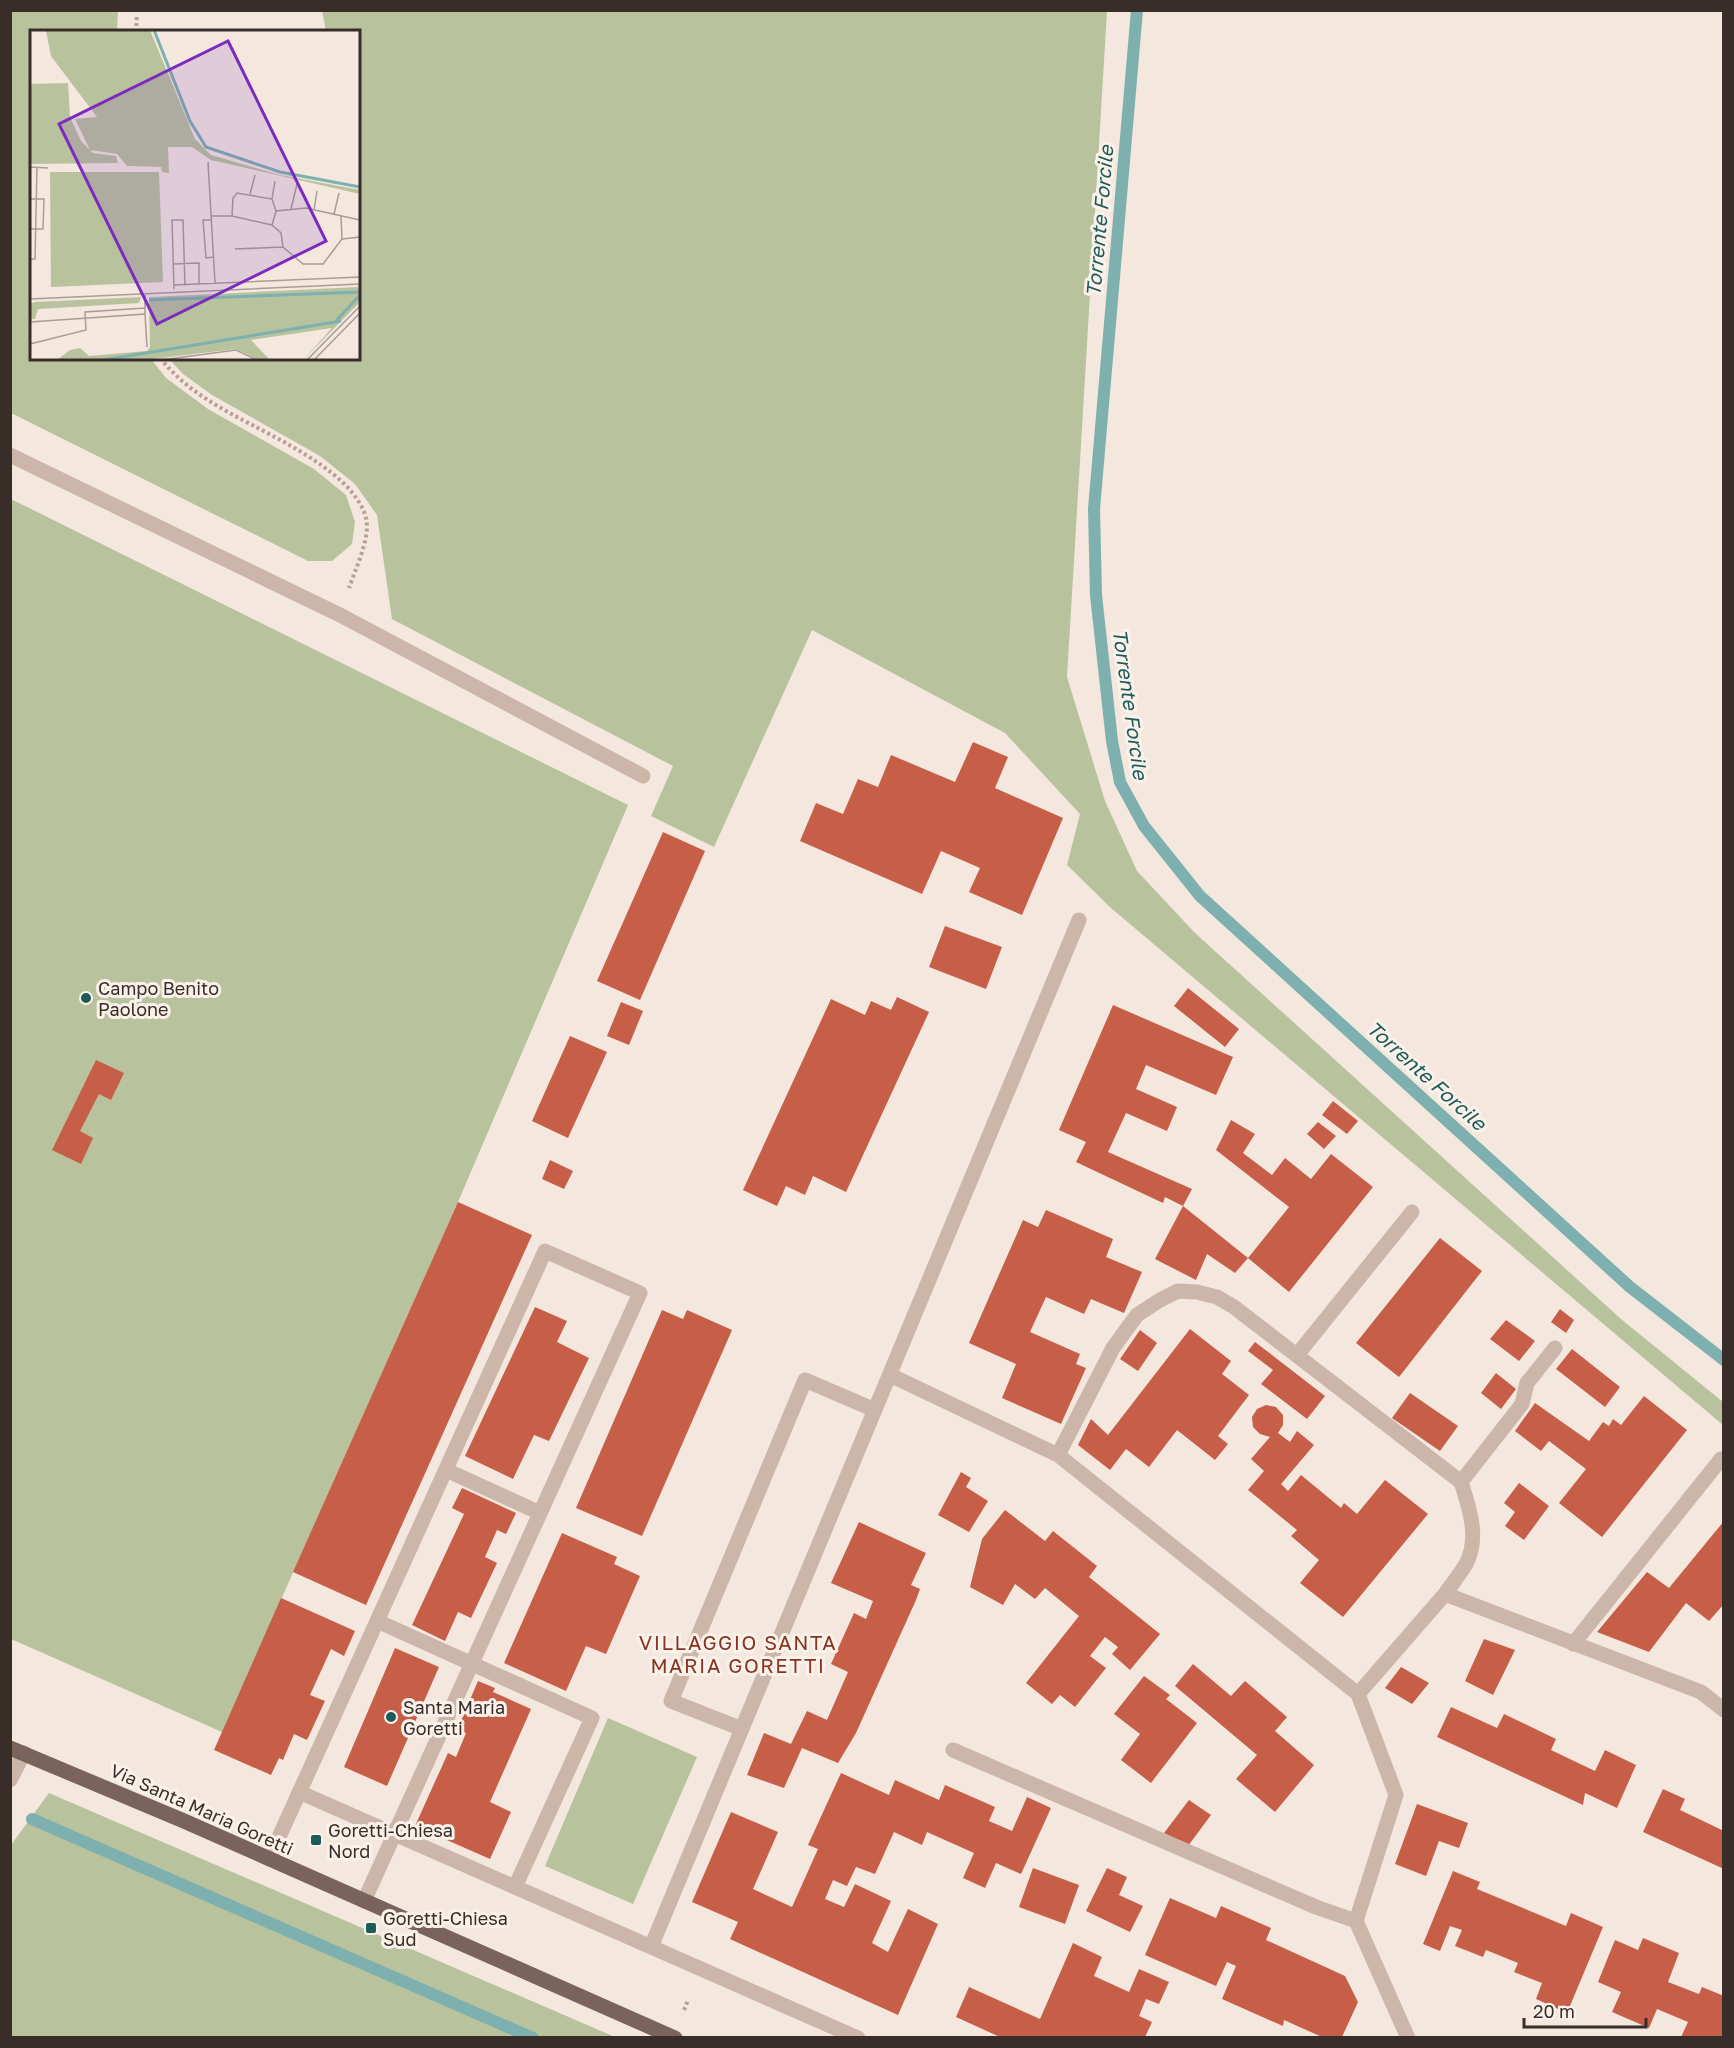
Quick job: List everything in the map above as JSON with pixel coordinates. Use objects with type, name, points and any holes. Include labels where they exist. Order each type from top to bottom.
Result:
[{"type":"main road","name":"Via Santa Maria Goretti","points":[[17,1750],[675,2037]]},
{"type":"street","points":[[10,455],[340,615],[643,776]]},
{"type":"street","points":[[651,1947],[1079,920]]},
{"type":"street","points":[[1298,1355],[1412,1212]]},
{"type":"street","points":[[269,1859],[545,1251],[640,1293],[364,1901]]},
{"type":"street","points":[[1058,1455],[1113,1348],[1137,1316],[1178,1291],[1197,1292],[1217,1297],[1298,1355],[1461,1482],[1469,1510],[1473,1542],[1467,1562],[1445,1594],[1358,1694]]},
{"type":"street","points":[[1461,1482],[1522,1404],[1527,1383],[1555,1348]]},
{"type":"street","points":[[890,1375],[1058,1455],[1358,1694],[1396,1795],[1356,1921],[1408,2037]]},
{"type":"street","points":[[742,1729],[671,1701],[685,1667],[805,1380],[875,1410]]},
{"type":"street","points":[[1573,1644],[1721,1460]]},
{"type":"street","points":[[446,1470],[540,1513]]},
{"type":"street","points":[[1445,1594],[1701,1692],[1724,1710]]},
{"type":"street","points":[[377,1621],[592,1718],[515,1887]]},
{"type":"street","points":[[10,1780],[17,1750]]},
{"type":"street","points":[[953,1750],[1316,1907],[1356,1921]]},
{"type":"street","points":[[299,1792],[858,2037]]},
{"type":"path","points":[[136,30],[138,14]]},
{"type":"path","points":[[162,360],[176,377],[209,401],[316,461],[351,490],[366,519],[365,541],[340,615]]},
{"type":"green space","points":[[10,11],[118,11],[117,30],[30,30],[30,360],[152,360],[166,378],[208,409],[314,469],[346,495],[355,522],[352,544],[332,561],[308,561],[11,413]]},
{"type":"green space","points":[[322,11],[1107,11],[1067,677],[1105,801],[1137,871],[1195,933],[1621,1319],[1723,1402],[1723,1425],[1111,908],[1067,865],[1080,814],[1005,733],[812,630],[714,847],[651,816],[673,766],[392,619],[377,515],[355,484],[320,456],[212,395],[183,374],[170,360],[360,360],[360,30],[326,30]]},
{"type":"green space","points":[[11,499],[628,805],[458,1202],[222,1732],[11,1639]]},
{"type":"green space","points":[[608,1718],[697,1757],[633,1904],[545,1866]]},
{"type":"green space","points":[[49,1793],[615,2037],[11,2037],[11,1845]]},
{"type":"building","points":[[973,742],[1008,757],[995,788],[1063,818],[1022,915],[969,892],[980,868],[941,851],[922,894],[800,841],[816,803],[843,814],[858,779],[878,787],[891,755],[955,782]]},
{"type":"building","points":[[663,832],[705,851],[640,1000],[597,981]]},
{"type":"building","points":[[945,926],[1002,947],[986,989],[929,967]]},
{"type":"building","points":[[1188,988],[1239,1029],[1225,1047],[1174,1006]]},
{"type":"building","points":[[897,997],[929,1012],[846,1192],[813,1176],[805,1195],[786,1186],[777,1206],[743,1190],[831,999],[865,1015],[871,1001],[891,1010]]},
{"type":"building","points":[[621,1002],[643,1011],[629,1045],[607,1036]]},
{"type":"building","points":[[1113,1005],[1233,1057],[1216,1095],[1146,1065],[1136,1089],[1177,1107],[1167,1131],[1126,1113],[1108,1152],[1192,1189],[1183,1206],[1165,1197],[1163,1203],[1076,1162],[1086,1142],[1059,1130]]},
{"type":"building","points":[[570,1036],[607,1052],[568,1138],[532,1121]]},
{"type":"building","points":[[96,1060],[124,1073],[111,1100],[99,1094],[80,1131],[93,1138],[81,1164],[52,1150]]},
{"type":"building","points":[[1333,1101],[1358,1121],[1347,1134],[1322,1115]]},
{"type":"building","points":[[1231,1120],[1255,1134],[1243,1153],[1272,1175],[1285,1158],[1311,1179],[1331,1154],[1373,1187],[1289,1292],[1248,1258],[1289,1207],[1216,1150]]},
{"type":"building","points":[[1318,1122],[1336,1136],[1324,1149],[1307,1134]]},
{"type":"building","points":[[550,1160],[573,1171],[564,1189],[542,1179]]},
{"type":"building","points":[[458,1202],[532,1235],[366,1605],[293,1572]]},
{"type":"building","points":[[1183,1206],[1248,1258],[1235,1273],[1207,1254],[1196,1280],[1155,1259]]},
{"type":"building","points":[[1046,1210],[1113,1239],[1106,1257],[1142,1272],[1124,1313],[1091,1299],[1084,1314],[1046,1297],[1030,1332],[1080,1354],[1076,1364],[1086,1368],[1061,1424],[1002,1398],[1016,1364],[969,1343],[1023,1220],[1038,1227]]},
{"type":"building","points":[[1440,1238],[1482,1271],[1399,1377],[1356,1343]]},
{"type":"building","points":[[535,1307],[567,1321],[557,1342],[589,1358],[549,1441],[534,1435],[513,1479],[465,1456]]},
{"type":"building","points":[[1560,1309],[1574,1320],[1566,1333],[1551,1322]]},
{"type":"building","points":[[662,1310],[683,1319],[687,1310],[732,1330],[642,1536],[576,1508]]},
{"type":"building","points":[[1506,1320],[1535,1341],[1519,1361],[1490,1339]]},
{"type":"building","points":[[1190,1329],[1231,1361],[1222,1374],[1249,1395],[1218,1436],[1228,1444],[1215,1460],[1177,1430],[1149,1467],[1126,1449],[1110,1470],[1078,1445],[1091,1419],[1108,1435]]},
{"type":"building","points":[[1140,1330],[1157,1343],[1138,1371],[1120,1359]]},
{"type":"building","points":[[1255,1342],[1325,1396],[1307,1419],[1261,1384],[1273,1370],[1248,1351]]},
{"type":"building","points":[[1572,1349],[1620,1387],[1605,1407],[1556,1369]]},
{"type":"building","points":[[1496,1373],[1516,1389],[1501,1409],[1481,1393]]},
{"type":"building","points":[[1410,1393],[1458,1426],[1440,1451],[1392,1418]]},
{"type":"building","points":[[1644,1396],[1687,1430],[1602,1537],[1559,1503],[1586,1469],[1549,1441],[1541,1451],[1515,1431],[1535,1403],[1589,1441],[1603,1422],[1609,1426],[1613,1419],[1621,1425]]},
{"type":"building","points":[[1266,1405],[1276,1407],[1283,1415],[1283,1425],[1278,1433],[1290,1442],[1297,1431],[1314,1445],[1281,1484],[1288,1491],[1301,1475],[1341,1508],[1344,1503],[1357,1514],[1385,1480],[1428,1514],[1343,1617],[1300,1583],[1319,1560],[1291,1536],[1297,1530],[1248,1490],[1264,1471],[1251,1459],[1270,1437],[1260,1434],[1253,1427],[1252,1417],[1257,1409]]},
{"type":"building","points":[[961,1472],[971,1478],[966,1487],[988,1501],[969,1532],[938,1515]]},
{"type":"building","points":[[1519,1483],[1549,1506],[1524,1540],[1505,1526],[1515,1512],[1504,1503]]},
{"type":"building","points":[[462,1488],[516,1513],[506,1534],[497,1530],[485,1557],[497,1563],[471,1618],[458,1612],[445,1641],[412,1625],[464,1514],[452,1508]]},
{"type":"building","points":[[1005,1510],[1045,1541],[1053,1531],[1097,1566],[1089,1577],[1160,1634],[1130,1670],[1112,1654],[1118,1647],[1105,1637],[1090,1656],[1106,1668],[1075,1707],[1060,1695],[1052,1704],[1026,1683],[1079,1616],[1045,1588],[1035,1599],[1015,1584],[1003,1605],[970,1587],[982,1539]]},
{"type":"building","points":[[1724,1521],[1724,1604],[1709,1621],[1686,1603],[1649,1652],[1597,1632],[1647,1572],[1669,1588]]},
{"type":"building","points":[[859,1522],[926,1553],[911,1585],[920,1589],[916,1600],[856,1733],[838,1763],[802,1748],[784,1788],[747,1775],[764,1733],[791,1744],[807,1711],[827,1720],[848,1672],[831,1664],[854,1613],[866,1619],[873,1601],[831,1583]]},
{"type":"building","points":[[562,1533],[617,1557],[614,1564],[640,1576],[606,1654],[586,1646],[566,1691],[504,1663]]},
{"type":"building","points":[[281,1598],[355,1631],[344,1656],[331,1649],[310,1695],[325,1701],[307,1740],[294,1734],[283,1760],[279,1758],[271,1775],[214,1750]]},
{"type":"building","points":[[1484,1639],[1515,1650],[1493,1695],[1465,1681]]},
{"type":"building","name":"Santa Maria Goretti","points":[[395,1648],[439,1667],[387,1786],[344,1767]]},
{"type":"building","points":[[1193,1664],[1231,1696],[1245,1681],[1287,1717],[1275,1731],[1314,1765],[1275,1812],[1236,1779],[1257,1755],[1175,1686]]},
{"type":"building","points":[[1401,1667],[1429,1683],[1412,1704],[1385,1688]]},
{"type":"building","points":[[1144,1676],[1170,1695],[1166,1699],[1197,1723],[1151,1783],[1121,1760],[1140,1734],[1114,1714]]},
{"type":"building","points":[[478,1681],[495,1688],[493,1692],[531,1709],[490,1802],[511,1812],[490,1859],[415,1826],[448,1753],[456,1757],[466,1733],[457,1730]]},
{"type":"building","points":[[1451,1707],[1497,1728],[1504,1714],[1556,1739],[1551,1750],[1595,1771],[1605,1750],[1636,1765],[1617,1808],[1585,1793],[1583,1805],[1437,1737]]},
{"type":"building","points":[[841,1773],[889,1795],[895,1780],[939,1800],[945,1785],[995,1807],[989,1821],[1012,1831],[1027,1797],[1051,1808],[1021,1874],[996,1863],[985,1888],[963,1878],[974,1853],[927,1832],[922,1845],[894,1832],[875,1874],[856,1867],[847,1886],[833,1880],[825,1899],[844,1907],[855,1884],[891,1901],[872,1943],[888,1952],[908,1909],[938,1924],[898,2015],[730,1939],[738,1922],[692,1902],[731,1812],[778,1832],[753,1889],[792,1907],[818,1849],[808,1845]]},
{"type":"building","points":[[1663,1789],[1685,1799],[1680,1810],[1724,1831],[1724,1869],[1643,1832]]},
{"type":"building","points":[[1189,1800],[1211,1815],[1188,1846],[1164,1833]]},
{"type":"building","points":[[1417,1804],[1468,1823],[1459,1848],[1439,1841],[1426,1876],[1395,1864]]},
{"type":"building","points":[[1033,1868],[1079,1885],[1065,1924],[1019,1907]]},
{"type":"building","points":[[1107,1868],[1127,1877],[1119,1895],[1143,1906],[1130,1932],[1086,1911]]},
{"type":"building","points":[[1453,1871],[1480,1882],[1477,1889],[1566,1926],[1571,1913],[1603,1927],[1567,2013],[1536,1999],[1542,1983],[1514,1972],[1518,1963],[1486,1950],[1483,1957],[1455,1946],[1462,1930],[1450,1926],[1440,1951],[1423,1944]]},
{"type":"building","points":[[1170,1898],[1216,1918],[1221,1906],[1271,1928],[1266,1940],[1345,1976],[1358,2002],[1342,2037],[1322,2037],[1284,2020],[1283,2026],[1222,1999],[1236,1966],[1227,1962],[1216,1986],[1145,1955]]},
{"type":"building","points":[[1643,1938],[1679,1953],[1668,1982],[1699,1994],[1702,1987],[1724,1996],[1724,2037],[1681,2037],[1688,2022],[1657,2009],[1649,2028],[1612,2012],[1621,1992],[1598,1982],[1615,1940],[1638,1950]]},
{"type":"building","points":[[1073,1943],[1102,1957],[1094,1976],[1129,1992],[1139,1969],[1169,1982],[1159,2004],[1146,1999],[1139,2016],[1152,2022],[1145,2037],[1000,2037],[956,2017],[969,1987],[1040,2019]]},
{"type":"waterway","name":"Torrente Forcile","points":[[1137,10],[1094,509],[1096,595],[1112,741],[1120,782],[1144,826],[1200,896],[1630,1287],[1724,1360]]},
{"type":"waterway","points":[[32,1819],[533,2038]]},
{"type":"place","name":"Campo Benito Paolone","points":[[86,998]]},
{"type":"place","name":"Santa Maria Goretti","points":[[391,1717]]},
{"type":"place","name":"Goretti-Chiesa Nord","points":[[316,1840]]},
{"type":"place","name":"Goretti-Chiesa Sud","points":[[371,1928]]},
{"type":"district","name":"VILLAGGIO SANTA MARIA GORETTI","points":[[738,1654]]}]
